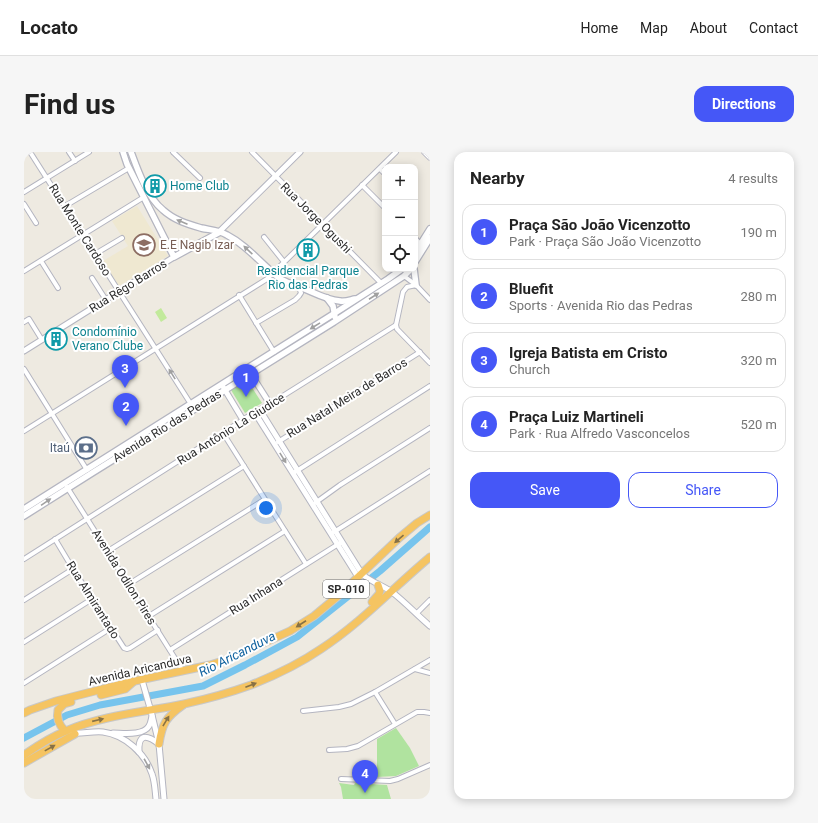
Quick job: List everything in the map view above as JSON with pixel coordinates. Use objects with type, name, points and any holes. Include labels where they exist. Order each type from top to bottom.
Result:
[{"type":"highway","name":"Avenida Aricanduva","points":[[24,713],[56,701],[210,665],[226,660],[290,631],[314,616],[363,577],[399,538],[430,515]]},
{"type":"highway","name":"SP-010","points":[[24,755],[64,730],[93,722],[214,697],[282,672],[322,649],[353,625],[384,588],[430,557]]},
{"type":"highway","points":[[353,625],[358,616],[384,588]]},
{"type":"highway","points":[[64,730],[57,719],[58,710],[64,704],[126,689],[133,682]]},
{"type":"highway","points":[[159,744],[164,723],[169,716],[184,704]]},
{"type":"highway","points":[[24,763],[75,734]]},
{"type":"main road","points":[[123,152],[129,168],[174,257]]},
{"type":"main road","points":[[131,152],[151,195],[162,209],[177,220],[220,232],[241,243],[273,273],[283,280],[299,287],[326,298],[340,301],[359,298]]},
{"type":"main road","points":[[418,255],[430,228]]},
{"type":"main road","name":"Rua Rêgo Barros","points":[[174,257],[220,232]]},
{"type":"main road","points":[[418,251],[430,238]]},
{"type":"main road","name":"Avenida Rio das Pedras","points":[[249,371],[274,352],[398,272]]},
{"type":"main road","name":"Avenida Rio das Pedras","points":[[24,509],[88,472],[249,371],[334,322],[408,272]]},
{"type":"main road","points":[[414,272],[416,285]]},
{"type":"main road","points":[[396,274],[404,276]]},
{"type":"main road","points":[[326,298],[333,306],[335,313],[334,322]]},
{"type":"main road","name":"Avenida Rio das Pedras","points":[[24,516],[66,485]]},
{"type":"street","name":"Rua Monte Cardoso","points":[[30,152],[192,407]]},
{"type":"street","points":[[69,152],[75,161]]},
{"type":"street","points":[[24,192],[89,152]]},
{"type":"street","points":[[173,152],[200,178]]},
{"type":"street","name":"Rua Jorge Ogushi","points":[[252,152],[381,283]]},
{"type":"street","name":"Rua Rêgo Barros","points":[[220,232],[300,152]]},
{"type":"street","points":[[24,431],[266,279],[396,152]]},
{"type":"street","points":[[424,152],[430,158]]},
{"type":"street","points":[[180,159],[184,155]]},
{"type":"street","points":[[65,206],[129,168]]},
{"type":"street","points":[[362,186],[382,205]]},
{"type":"street","points":[[24,271],[144,197]]},
{"type":"street","points":[[24,204],[36,223]]},
{"type":"street","points":[[264,237],[284,262]]},
{"type":"street","points":[[95,254],[122,238]]},
{"type":"street","points":[[418,241],[422,246]]},
{"type":"street","name":"Rua Rêgo Barros","points":[[24,351],[174,257]]},
{"type":"street","points":[[41,261],[58,288]]},
{"type":"street","points":[[404,276],[416,285],[430,300]]},
{"type":"street","points":[[92,278],[106,300]]},
{"type":"street","points":[[416,285],[407,287],[403,292],[396,325],[397,329],[430,362]]},
{"type":"street","points":[[256,323],[295,300],[301,293],[299,287]]},
{"type":"street","points":[[239,295],[274,352]]},
{"type":"street","points":[[24,322],[29,319],[42,340]]},
{"type":"street","name":"Rua Antônio La Giudice","points":[[24,559],[396,325]]},
{"type":"street","name":"Rua Natal Meira de Barros","points":[[276,443],[420,352]]},
{"type":"street","points":[[24,369],[88,472]]},
{"type":"street","points":[[249,371],[270,404]]},
{"type":"street","points":[[295,472],[430,386]]},
{"type":"street","points":[[223,387],[243,420]]},
{"type":"street","points":[[258,412],[339,543],[363,577],[384,588],[430,626]]},
{"type":"street","points":[[315,503],[340,485],[430,428]]},
{"type":"street","points":[[223,433],[264,500],[306,564]]},
{"type":"street","points":[[108,551],[244,466]]},
{"type":"street","points":[[333,533],[430,471]]},
{"type":"street","name":"Avenida Odilon Pires","points":[[66,485],[183,671]]},
{"type":"street","points":[[129,584],[264,500]]},
{"type":"street","points":[[149,616],[285,531]]},
{"type":"street","name":"Rua Almirantado","points":[[55,539],[124,648],[127,649],[158,630]]},
{"type":"street","name":"Rua Inhana","points":[[170,650],[339,543]]},
{"type":"street","points":[[24,600],[73,569]]},
{"type":"street","points":[[24,642],[92,599]]},
{"type":"street","points":[[417,614],[430,600]]},
{"type":"street","points":[[24,683],[111,628]]},
{"type":"street","points":[[303,711],[339,707],[351,704],[376,692],[430,660]]},
{"type":"street","points":[[415,668],[430,673]]},
{"type":"street","points":[[142,680],[159,744],[164,799]]},
{"type":"street","points":[[376,692],[395,724]]},
{"type":"street","points":[[64,730],[75,734],[94,732],[130,734],[144,730],[149,726],[151,710]]},
{"type":"street","points":[[329,750],[347,749],[358,746],[417,712],[430,713]]},
{"type":"street","points":[[108,733],[120,737],[126,741],[139,752],[145,760],[152,775],[156,799]]},
{"type":"street","points":[[139,752],[140,741],[144,738],[150,738],[159,744]]},
{"type":"street","points":[[341,779],[390,781],[430,765]]},
{"type":"shaded area","name":"E.E Nagib Izar","points":[[137,206],[168,256],[119,286],[103,261],[128,246],[112,221]]},
{"type":"green space","points":[[161,308],[167,318],[161,322],[155,312]]},
{"type":"green space","points":[[247,380],[262,403],[245,413],[231,390]]},
{"type":"green space","points":[[396,728],[410,748],[419,766],[396,776],[377,777],[377,739]]},
{"type":"green space","points":[[339,783],[354,785],[355,783],[387,785],[391,799],[343,799]]},
{"type":"waterway","name":"Rio Aricanduva","points":[[24,738],[67,715],[100,705],[203,686],[245,665],[297,637],[380,571],[430,527]]},
{"type":"place","name":"Home Club","points":[[155,186]]},
{"type":"place","name":"E.E Nagib Izar","points":[[144,245]]},
{"type":"place","name":"Residencial Parque Rio das Pedras","points":[[308,250]]},
{"type":"place","name":"Condomínio Verano Clube","points":[[56,339]]},
{"type":"place","name":"Igreja Batista em Cristo","points":[[125,388]]},
{"type":"place","name":"Praça São João Vicenzotto","points":[[246,397]]},
{"type":"place","name":"Bluefit","points":[[126,426]]},
{"type":"place","name":"Itaú","points":[[86,448]]},
{"type":"place","name":"Praça Luiz Martineli","points":[[365,793]]}]
